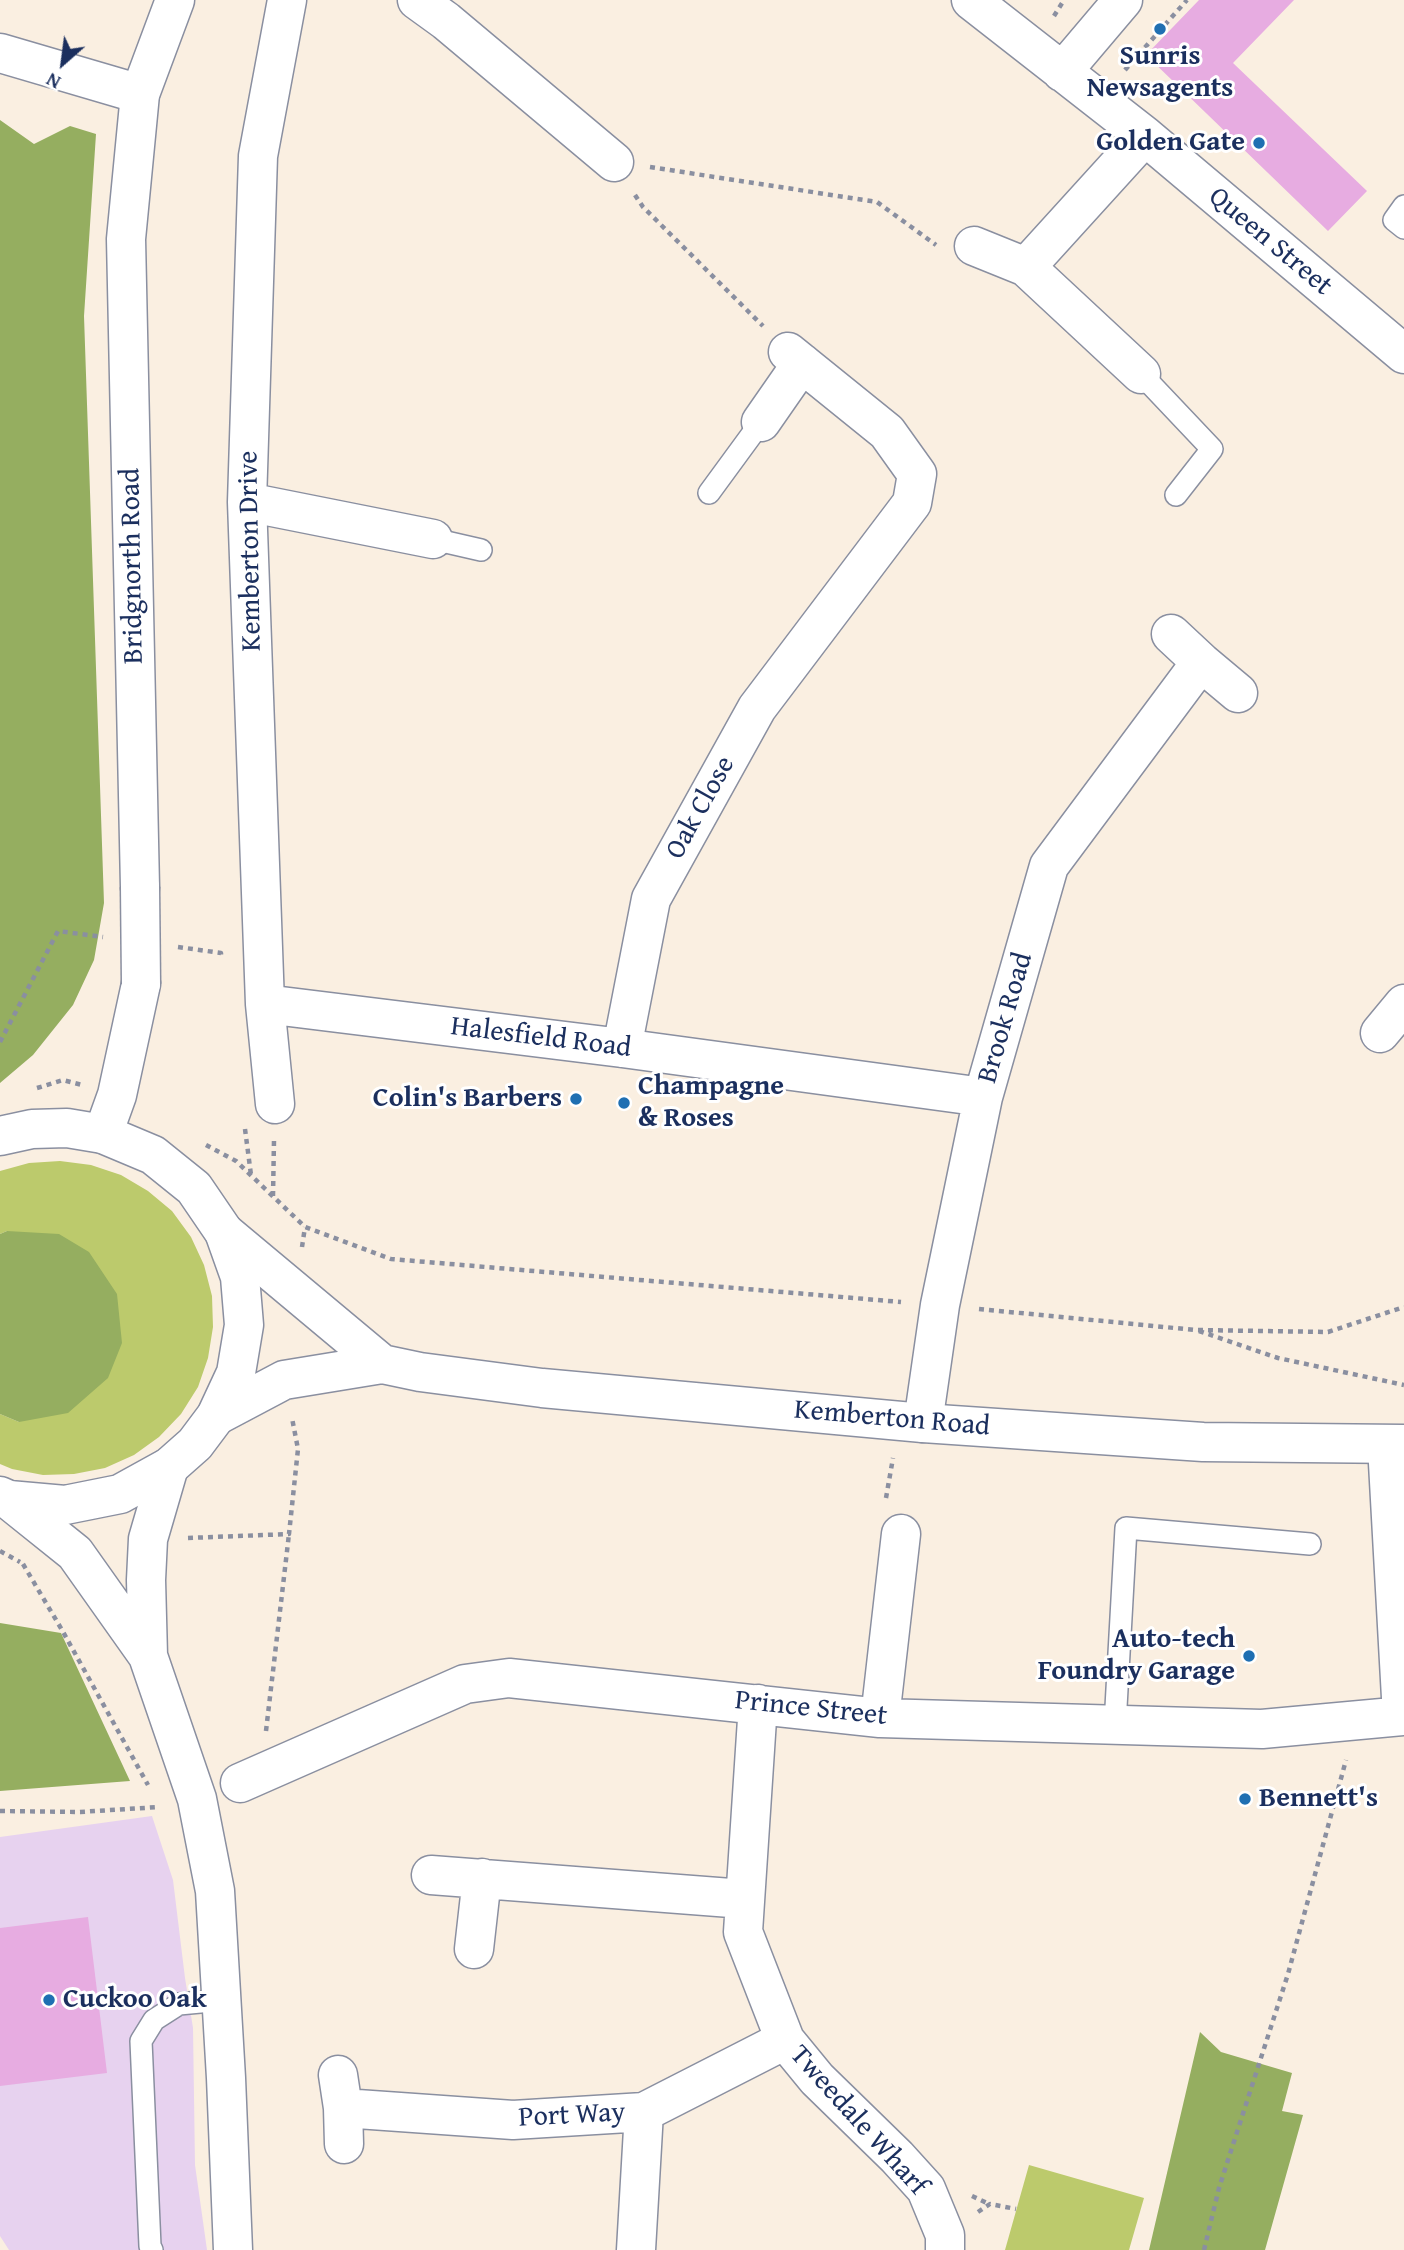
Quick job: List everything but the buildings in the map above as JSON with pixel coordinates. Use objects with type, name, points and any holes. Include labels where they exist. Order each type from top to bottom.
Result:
[{"type":"street","name":"Bridgnorth Road","points":[[103,1134],[117,1095],[141,984],[125,239],[140,94],[175,0]]},
{"type":"street","name":"Kemberton Drive","points":[[275,1104],[265,1004],[247,502],[258,156],[288,0]]},
{"type":"street","points":[[417,0],[446,21],[614,162]]},
{"type":"street","name":"Queen Street","points":[[971,0],[1145,136],[1404,354]]},
{"type":"street","points":[[1062,72],[1123,0]]},
{"type":"street","points":[[0,53],[140,94]]},
{"type":"street","points":[[1026,267],[1145,136]]},
{"type":"street","points":[[974,246],[1026,267],[1141,374]]},
{"type":"street","points":[[761,422],[795,357]]},
{"type":"street","name":"Oak Close","points":[[622,1048],[651,899],[757,708],[912,502],[917,474],[887,432],[795,357]]},
{"type":"street","points":[[247,502],[433,538]]},
{"type":"street","points":[[1171,634],[1238,692]]},
{"type":"street","name":"Brook Road","points":[[910,1421],[940,1306],[984,1097],[1049,866],[1202,662]]},
{"type":"street","name":"Halesfield Road","points":[[265,1004],[622,1048],[984,1097]]},
{"type":"street","points":[[0,1136],[32,1129],[68,1128],[103,1134],[153,1155],[194,1188],[224,1232],[240,1278],[244,1325],[236,1373],[216,1416],[195,1444],[169,1467],[120,1494],[65,1505],[5,1498]]},
{"type":"street","name":"Kemberton Road","points":[[224,1232],[382,1364]]},
{"type":"street","name":"Kemberton Road","points":[[216,1416],[285,1380],[382,1364],[420,1372],[542,1388],[910,1421],[1203,1442],[1396,1445]]},
{"type":"street","points":[[1396,1445],[1403,1716]]},
{"type":"street","points":[[148,1656],[148,1539],[169,1467]]},
{"type":"street","points":[[5,1498],[75,1553],[148,1656],[197,1800],[215,1891],[233,2250]]},
{"type":"street","points":[[880,1718],[901,1534]]},
{"type":"street","name":"Prince Street","points":[[250,1778],[465,1684],[509,1678],[880,1718],[1262,1729],[1403,1716]]},
{"type":"street","name":"Tweedale Wharf","points":[[758,1704],[743,1932],[785,2040],[817,2079],[926,2189],[946,2235],[945,2250]]},
{"type":"street","points":[[431,1875],[744,1899]]},
{"type":"street","points":[[474,1949],[482,1878]]},
{"type":"street","name":"Port Way","points":[[342,2109],[513,2120],[645,2112],[785,2040]]},
{"type":"street","points":[[636,2250],[645,2112]]},
{"type":"lane","points":[[1141,374],[1212,449],[1176,495]]},
{"type":"lane","points":[[709,493],[761,422]]},
{"type":"lane","points":[[433,538],[481,550]]},
{"type":"lane","points":[[1115,1724],[1126,1528],[1310,1544]]},
{"type":"lane","points":[[152,2250],[141,2041],[154,2020],[179,2004],[222,2000]]},
{"type":"path","points":[[1123,73],[1187,0]]},
{"type":"path","points":[[614,162],[877,202],[949,254],[974,246]]},
{"type":"path","points":[[614,162],[643,207],[795,357]]},
{"type":"path","points":[[25,1091],[63,1080],[117,1095]]},
{"type":"path","points":[[273,1196],[275,1104]]},
{"type":"path","points":[[201,1142],[236,1161],[305,1227],[391,1259],[1195,1330],[1328,1332],[1404,1307]]},
{"type":"path","points":[[1195,1330],[1279,1358],[1404,1385]]},
{"type":"path","points":[[901,1534],[884,1514],[910,1421]]},
{"type":"path","points":[[250,1778],[289,1534]]},
{"type":"path","points":[[0,1811],[80,1812],[160,1807],[23,1564]]},
{"type":"path","points":[[1204,2250],[1219,2188],[1288,1974],[1357,1720]]},
{"type":"shaded area","points":[[152,1816],[173,1880],[193,2028],[195,2165],[207,2250],[9,2250],[0,2236],[0,1837]]},
{"type":"green space","points":[[0,120],[34,144],[70,126],[96,134],[84,316],[104,903],[94,960],[73,1005],[33,1055],[0,1083]]},
{"type":"green space","points":[[60,1161],[91,1165],[121,1175],[148,1191],[172,1211],[191,1237],[204,1265],[212,1296],[213,1327],[208,1358],[198,1387],[181,1414],[159,1437],[134,1455],[105,1468],[74,1474],[43,1475],[0,1464],[0,1414],[19,1422],[7,1231],[0,1234],[0,1171],[29,1163]]},
{"type":"green space","points":[[7,1231],[59,1234],[89,1252],[117,1294],[122,1343],[108,1378],[68,1413],[19,1422],[0,1414],[0,1234]]},
{"type":"green space","points":[[0,1623],[61,1633],[130,1781],[0,1791]]},
{"type":"green space","points":[[1200,2032],[1221,2052],[1292,2073],[1282,2111],[1303,2115],[1265,2250],[1149,2250]]},
{"type":"green space","points":[[1029,2165],[1144,2198],[1129,2250],[1005,2250]]},
{"type":"place","name":"Sunris Newsagents","points":[[1160,29]]},
{"type":"place","name":"Golden Gate","points":[[1259,143]]},
{"type":"place","name":"Colin's Barbers","points":[[576,1099]]},
{"type":"place","name":"Champagne & Roses","points":[[624,1103]]},
{"type":"place","name":"Auto-tech Foundry Garage","points":[[1249,1656]]},
{"type":"place","name":"Bennett's","points":[[1245,1799]]},
{"type":"place","name":"Cuckoo Oak","points":[[49,2000]]}]
